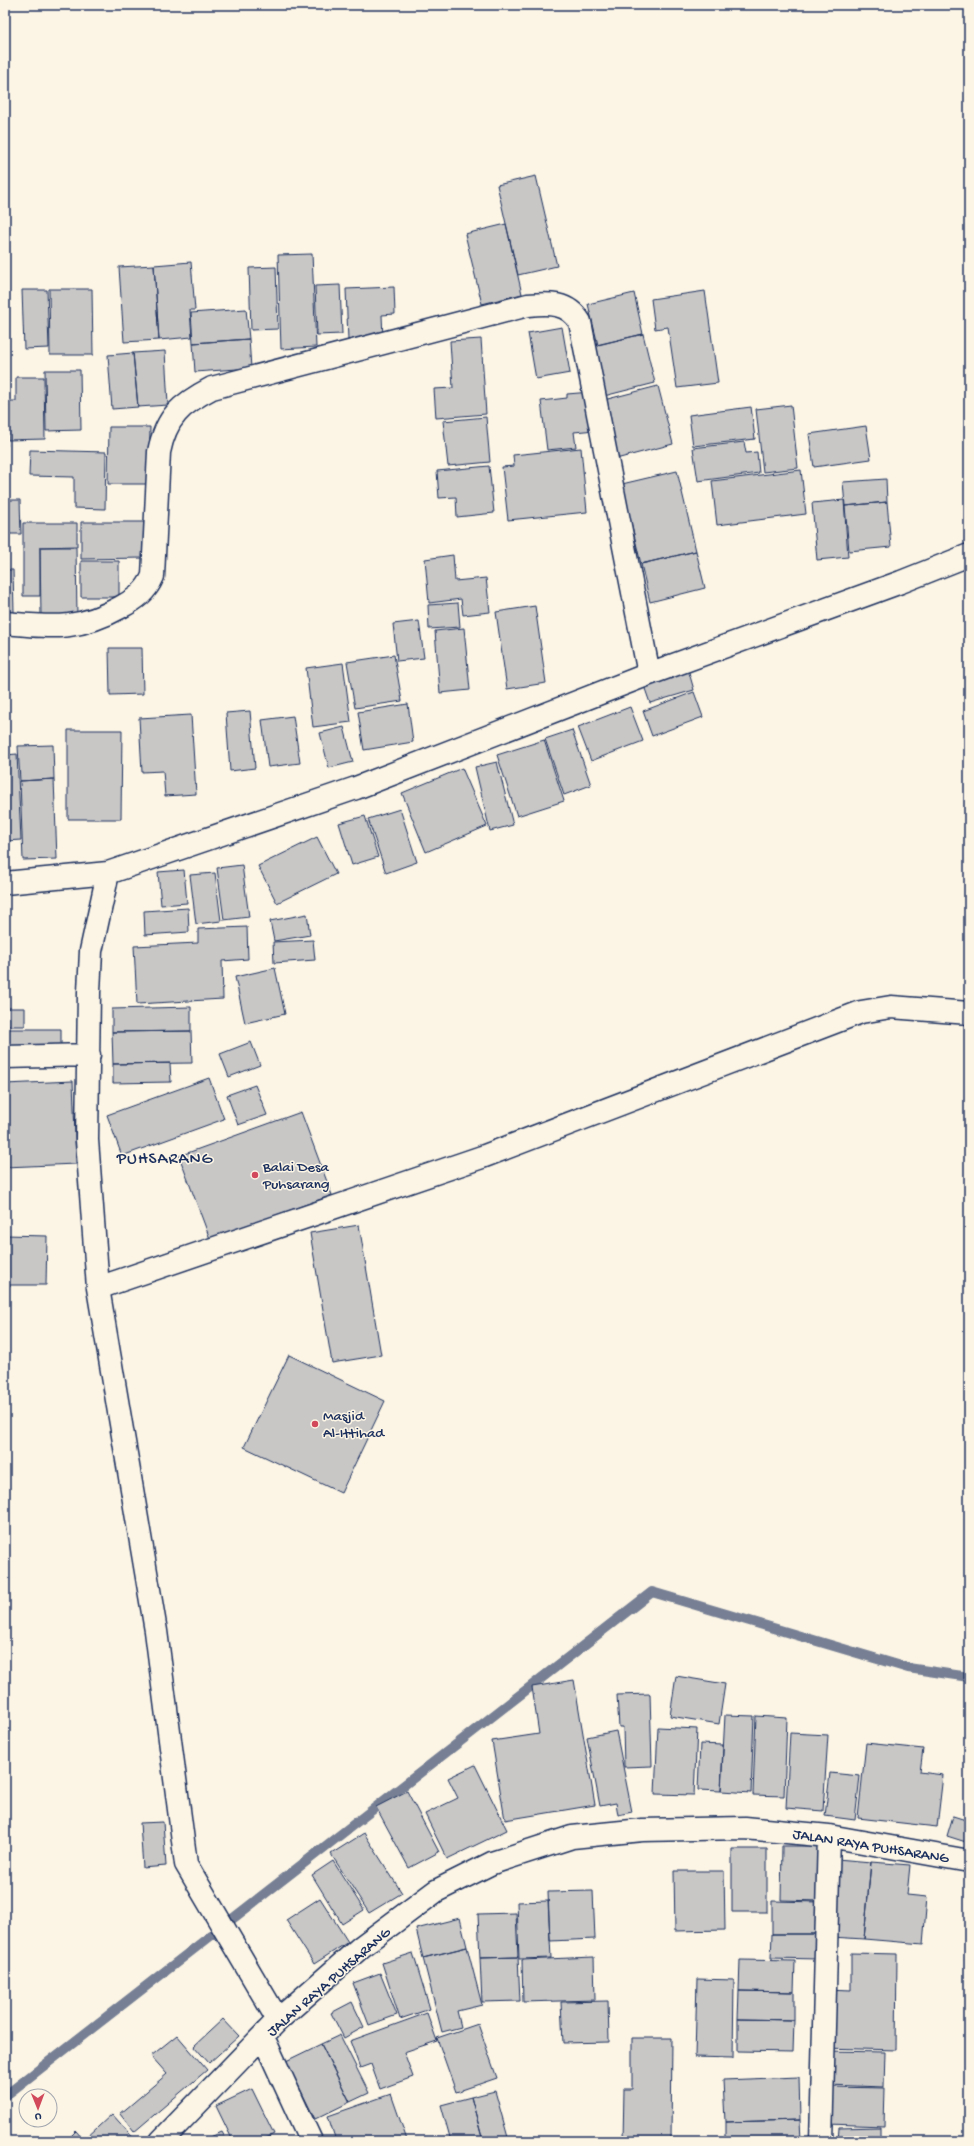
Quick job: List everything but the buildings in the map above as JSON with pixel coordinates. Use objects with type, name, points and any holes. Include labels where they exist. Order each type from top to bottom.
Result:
[{"type":"street","points":[[5,623],[51,627],[77,625],[100,619],[143,594],[153,576],[158,452],[163,434],[173,416],[188,400],[212,388],[528,305],[544,304],[569,308],[580,322],[649,674]]},
{"type":"street","points":[[5,883],[108,873],[356,788],[649,674],[901,582],[969,554]]},
{"type":"street","points":[[108,873],[91,951],[87,1140],[98,1288],[156,1631],[186,1864],[278,2020]]},
{"type":"street","points":[[98,1288],[482,1157],[861,1012],[891,1007],[969,1013]]},
{"type":"street","points":[[5,1057],[89,1055]]},
{"type":"street","name":"JALAN RAYA PUHSARANG","points":[[161,2141],[278,2020],[361,1947],[436,1891],[492,1863],[572,1837],[642,1830],[745,1828],[829,1836],[969,1861]]},
{"type":"street","points":[[821,2141],[829,1836]]},
{"type":"street","points":[[263,2037],[311,2141]]},
{"type":"waterway","points":[[5,2096],[652,1592],[908,1668],[969,1677]]},
{"type":"place","name":"Balai Desa Puhsarang","points":[[255,1175]]},
{"type":"place","name":"Masjid Al-Ittihad","points":[[315,1424]]},
{"type":"district","name":"PUHSARANG","points":[[165,1157]]}]
